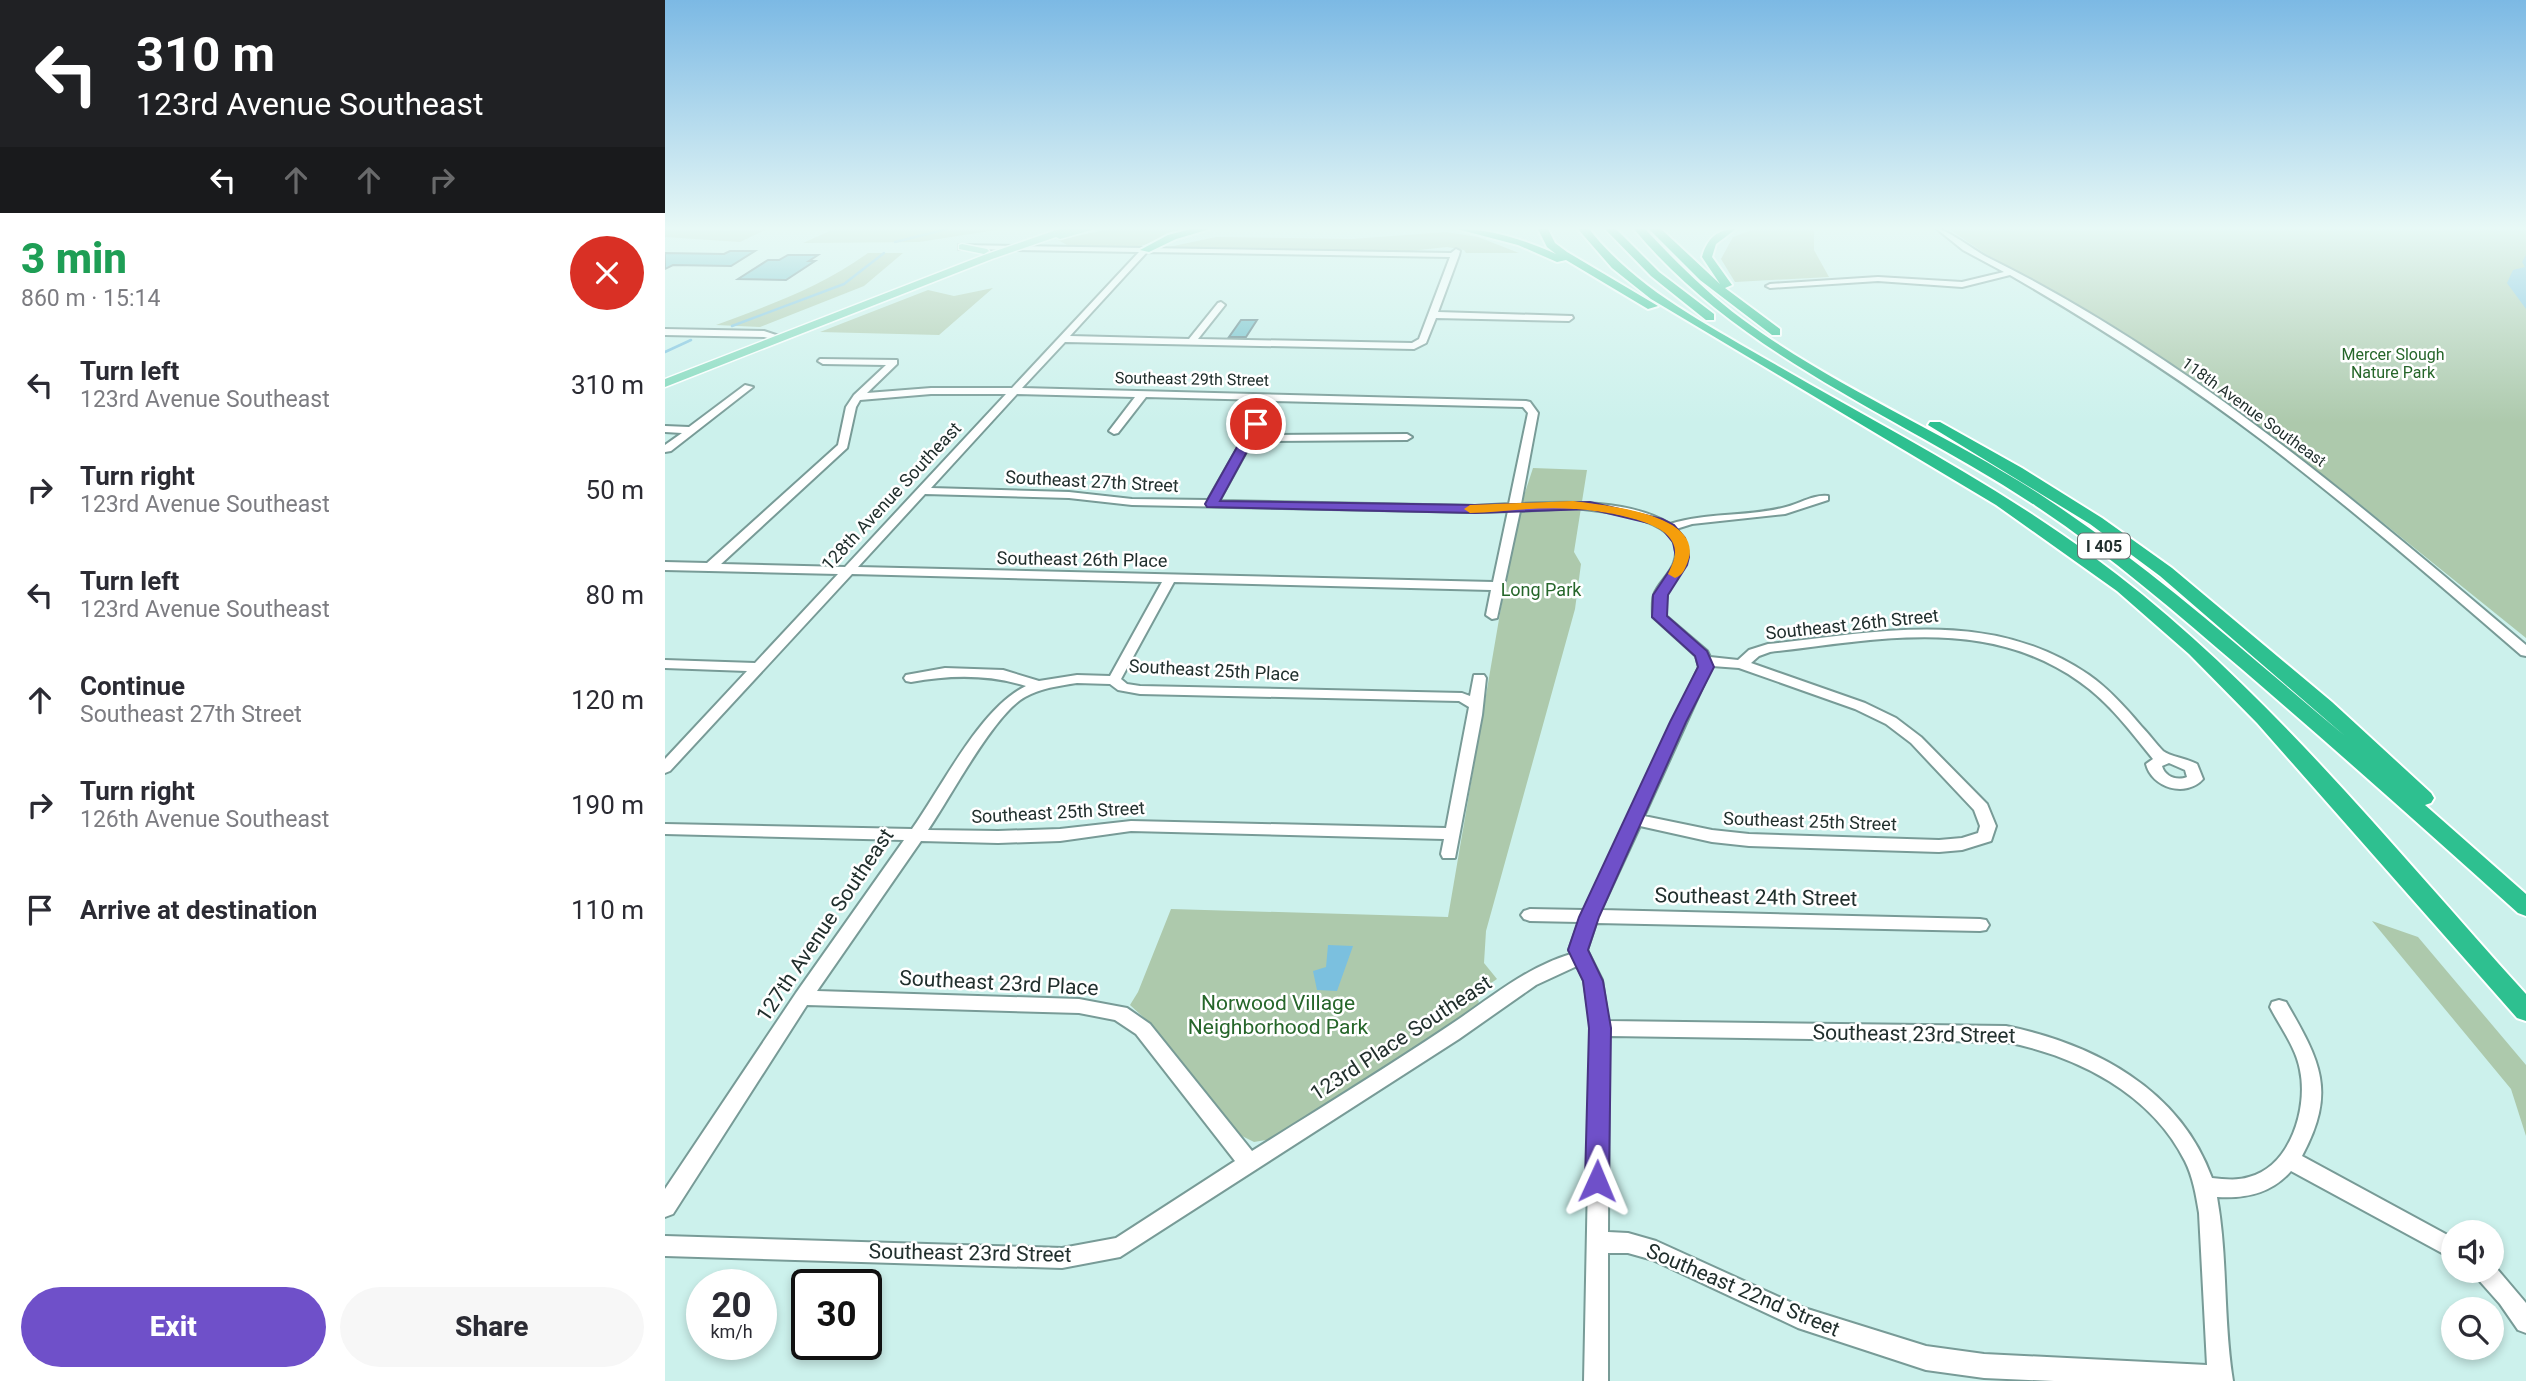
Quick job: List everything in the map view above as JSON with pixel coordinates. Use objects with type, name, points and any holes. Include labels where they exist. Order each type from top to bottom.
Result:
[{"type":"highway","points":[[1624,293],[1682,324]]},
{"type":"highway","points":[[1630,293],[1758,367],[1842,407]]},
{"type":"highway","name":"I 405","points":[[1654,293],[1804,387],[2014,510],[2087,559],[2237,688],[2526,1011]]},
{"type":"highway","points":[[1678,293],[1804,387]]},
{"type":"highway","name":"I 405","points":[[1705,293],[1737,321],[1787,354],[2041,502],[2146,578],[2364,763],[2526,907]]},
{"type":"highway","points":[[1724,293],[1804,351],[2017,471],[2096,521],[2156,565],[2325,706],[2526,896]]},
{"type":"highway","points":[[1734,293],[1757,319]]},
{"type":"main road","points":[[665,383],[895,293]]},
{"type":"street","name":"128th Avenue Southeast","points":[[665,768],[1104,293]]},
{"type":"street","points":[[1062,339],[1414,346],[1423,341],[1441,293]]},
{"type":"street","name":"118th Avenue Southeast","points":[[2047,293],[2139,350],[2227,410],[2351,505],[2526,652]]},
{"type":"street","points":[[1192,341],[1221,305]]},
{"type":"street","points":[[1433,315],[1569,318]]},
{"type":"street","points":[[665,332],[764,334],[779,338]]},
{"type":"street","points":[[711,566],[842,446],[848,416],[857,397],[894,362],[823,361]]},
{"type":"street","points":[[667,449],[748,387]]},
{"type":"street","name":"Southeast 29th Street","points":[[857,397],[932,391],[1015,391],[1526,404],[1533,413],[1513,509]]},
{"type":"street","points":[[1114,430],[1143,394]]},
{"type":"street","points":[[1212,504],[1272,396]]},
{"type":"street","points":[[665,429],[692,430]]},
{"type":"street","points":[[1249,438],[1407,437]]},
{"type":"street","name":"Southeast 27th Street","points":[[921,491],[1069,495],[1132,502],[1212,504],[1513,509],[1559,505],[1590,506],[1644,517],[1669,528]]},
{"type":"street","points":[[1596,1381],[1600,1028],[1593,981],[1580,958],[1579,941],[1683,712],[1705,671],[1705,661],[1698,650],[1659,617],[1660,595],[1677,572],[1682,557],[1680,541],[1669,528],[1691,521],[1785,511],[1824,498]]},
{"type":"street","points":[[1492,615],[1513,509]]},
{"type":"street","name":"Southeast 26th Place","points":[[665,566],[1498,586]]},
{"type":"street","points":[[1114,680],[1170,578]]},
{"type":"street","name":"Southeast 26th Street","points":[[1741,664],[1754,653],[1768,648],[1902,634],[1952,632],[2014,641],[2083,677],[2119,709],[2162,759]]},
{"type":"street","points":[[1705,661],[1741,664]]},
{"type":"street","points":[[665,664],[759,667]]},
{"type":"street","name":"Southeast 25th Street","points":[[1635,819],[1712,836],[1749,840],[1939,846],[1962,844],[1985,837],[1988,826],[1981,808],[1916,740],[1891,720],[1860,706],[1741,664]]},
{"type":"street","name":"Southeast 25th Place","points":[[911,678],[945,672],[996,674],[1019,677],[1038,685],[1077,678],[1114,680],[1123,687],[1140,690],[1462,697],[1475,705]]},
{"type":"street","points":[[1449,854],[1479,678]]},
{"type":"street","name":"127th Avenue Southeast","points":[[665,1207],[802,998],[1003,707],[1016,696],[1038,685]]},
{"type":"street","name":"Southeast 25th Street","points":[[665,829],[915,835],[1060,835],[1131,826],[1452,834]]},
{"type":"street","name":"Southeast 24th Street","points":[[1530,915],[1980,925]]},
{"type":"street","name":"123rd Place Southeast","points":[[1249,1163],[1469,1023],[1534,978],[1561,962],[1580,958]]},
{"type":"street","name":"Southeast 23rd Place","points":[[802,998],[1079,1006],[1119,1013],[1135,1021],[1158,1045],[1249,1163]]},
{"type":"street","points":[[2205,1187],[2254,1185],[2290,1160],[2302,1138],[2312,1078],[2307,1060],[2279,1007]]},
{"type":"street","name":"Southeast 23rd Street","points":[[1600,1028],[2006,1034],[2032,1037],[2079,1054],[2115,1073],[2148,1099],[2184,1143],[2205,1187],[2211,1233],[2221,1379]]},
{"type":"street","points":[[2290,1160],[2441,1242]]},
{"type":"street","name":"Southeast 23rd Street","points":[[665,1246],[1062,1258],[1120,1247],[1249,1163]]},
{"type":"street","name":"Southeast 22nd Street","points":[[1598,1242],[1627,1243],[1656,1251],[1798,1317],[1926,1358],[1985,1366],[2221,1379]]},
{"type":"street","points":[[2496,1283],[2526,1322]]},
{"type":"green space","points":[[796,293],[845,293],[760,327],[716,325]]},
{"type":"green space","points":[[919,293],[954,296],[987,293],[939,335],[820,332]]},
{"type":"green space","name":"Mercer Slough Nature Park","points":[[2052,293],[2526,293],[2526,638],[2340,488],[2231,406],[2133,341]]},
{"type":"green space","name":"Norwood Village Neighborhood Park","points":[[1533,468],[1587,470],[1574,552],[1581,564],[1575,609],[1486,931],[1484,963],[1497,979],[1475,994],[1479,1002],[1474,1009],[1347,1094],[1272,1139],[1254,1142],[1238,1134],[1155,1028],[1130,1005],[1138,992],[1171,909],[1448,917],[1516,520]]},
{"type":"green space","points":[[2372,921],[2418,937],[2526,1065],[2526,1136],[2511,1089]]},
{"type":"water","points":[[2515,293],[2526,293],[2526,309]]},
{"type":"water","points":[[1328,945],[1353,946],[1337,991],[1317,990],[1313,971],[1326,967]]},
{"type":"building","points":[[1241,320],[1257,320],[1246,337],[1229,337]]},
{"type":"waterway","points":[[732,326],[819,293]]},
{"type":"waterway","points":[[665,352],[691,340]]},
{"type":"slow traffic","points":[[1470,509],[1590,506],[1657,521],[1669,528],[1680,541],[1682,557],[1675,574]]},
{"type":"route","points":[[1256,424],[1212,504],[1475,509],[1590,506],[1657,521],[1669,528],[1680,541],[1680,565],[1660,595],[1659,617],[1702,654],[1706,663],[1705,671],[1678,722],[1579,941],[1580,958],[1593,981],[1600,1028],[1597,1181]]},
{"type":"park label","name":"Long Park","points":[[1541,589]]}]
